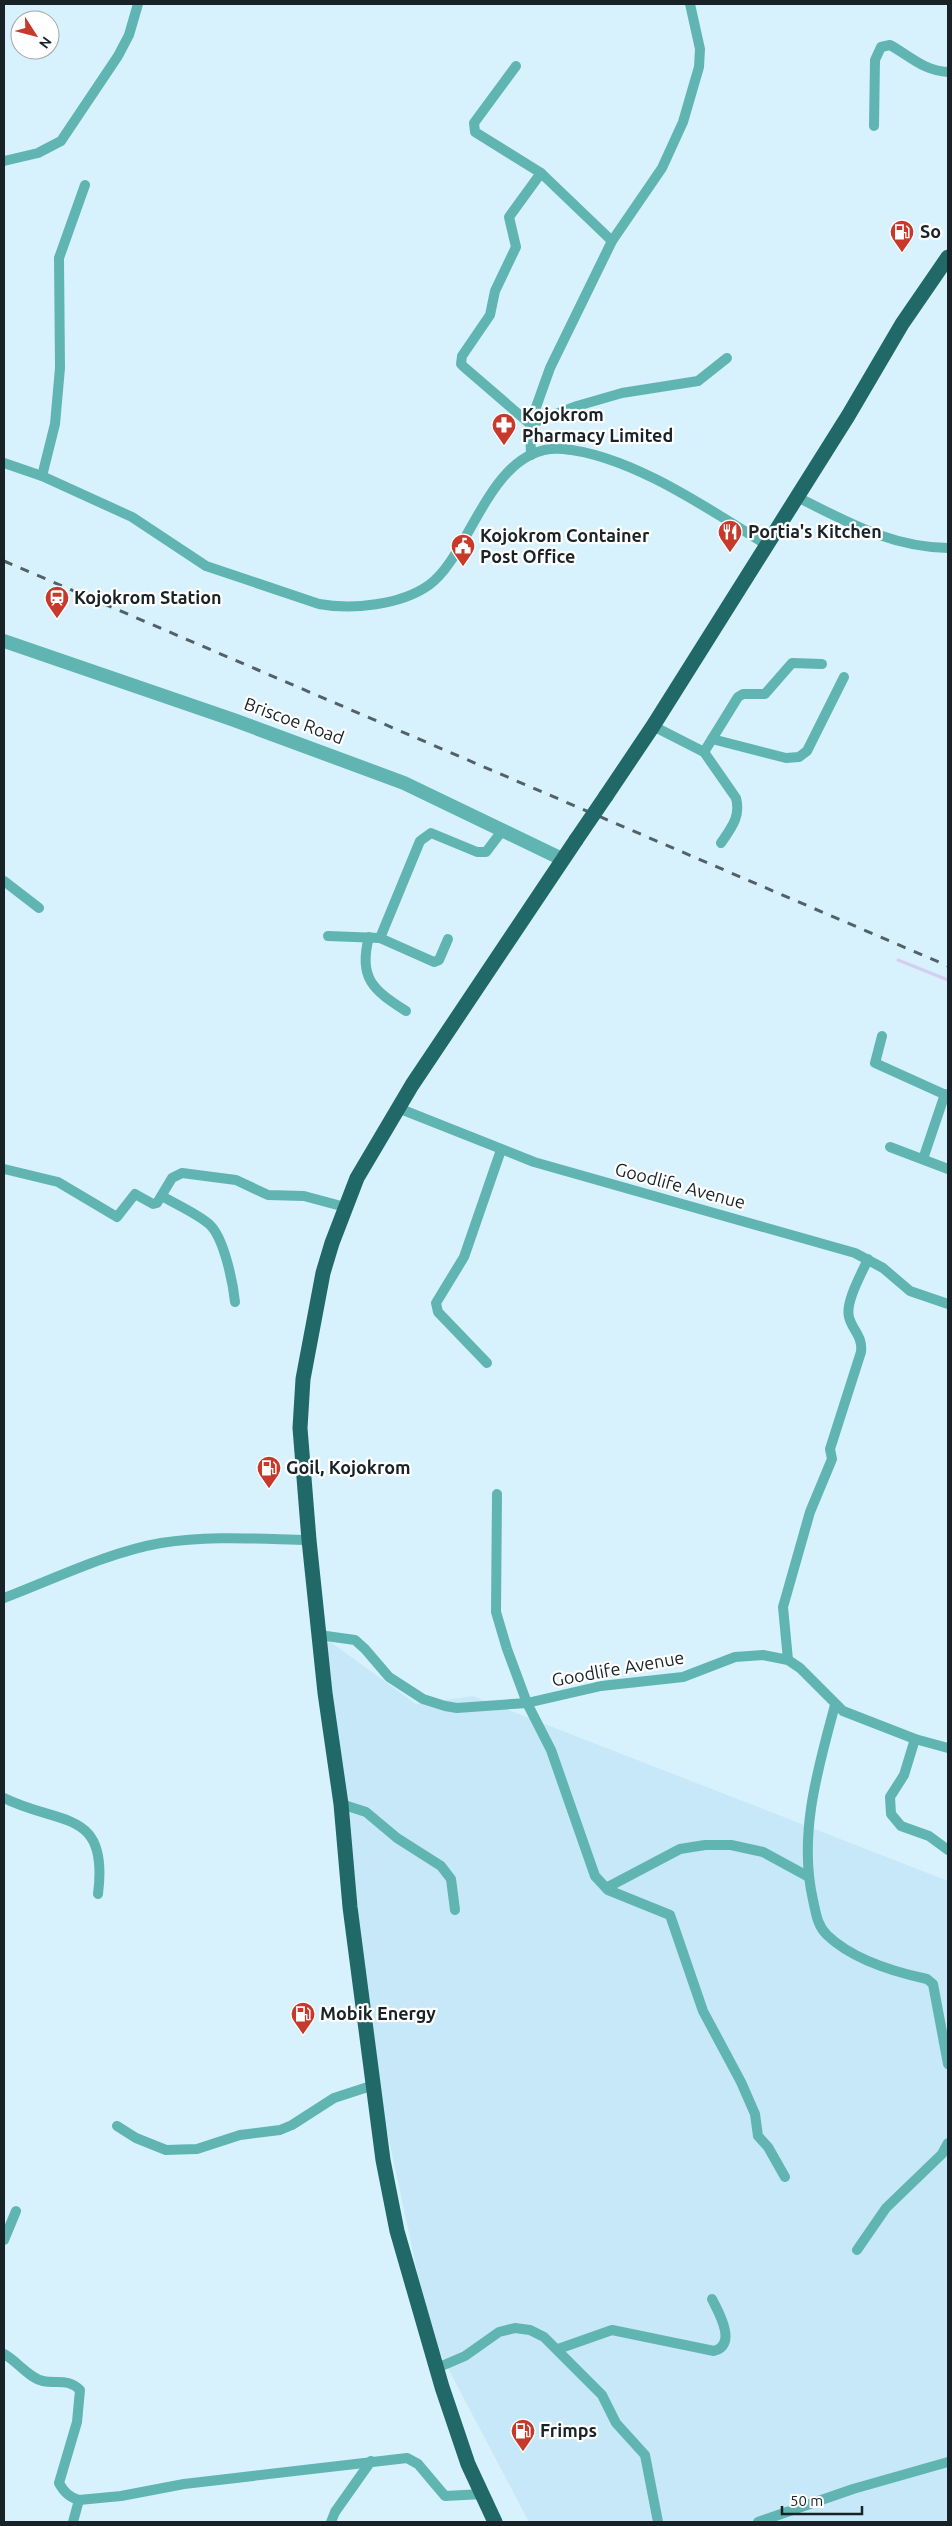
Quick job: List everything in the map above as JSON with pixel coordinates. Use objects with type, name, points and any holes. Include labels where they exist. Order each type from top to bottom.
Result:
[{"type":"highway","points":[[495,2522],[468,2464],[437,2368],[395,2222],[383,2160],[350,1907],[341,1804],[319,1635],[300,1428],[302,1379],[323,1273],[345,1206],[357,1178],[398,1108],[562,859],[653,726],[848,416],[902,324],[947,262]]},
{"type":"street","points":[[4,161],[38,153],[62,141],[118,56],[129,35],[138,4]]},
{"type":"street","points":[[532,455],[530,424],[550,368],[612,241],[662,168],[683,122],[699,67],[700,49],[690,4]]},
{"type":"street","points":[[874,126],[875,60],[882,47],[890,44],[930,70],[948,72]]},
{"type":"street","points":[[516,66],[473,128],[478,134],[541,173],[612,241]]},
{"type":"street","points":[[530,424],[464,367],[461,360],[490,314],[495,291],[516,248],[509,224],[510,216],[541,173]]},
{"type":"street","points":[[42,476],[54,424],[60,368],[59,258],[85,185]]},
{"type":"street","points":[[530,424],[577,406],[622,393],[698,381],[727,358]]},
{"type":"street","points":[[4,463],[42,476],[132,517],[206,566],[319,604],[355,608],[412,594],[429,585],[444,571],[494,489],[513,468],[532,455],[546,450],[563,448],[594,455],[628,467],[677,490],[767,544]]},
{"type":"street","points":[[797,497],[861,529],[896,542],[948,548]]},
{"type":"street","name":"Briscoe Road","points":[[4,641],[336,756],[424,791],[562,859]]},
{"type":"street","points":[[704,752],[738,697],[743,694],[764,694],[792,663],[822,664]]},
{"type":"street","points":[[712,739],[786,758],[800,757],[807,751],[844,677]]},
{"type":"street","points":[[653,726],[704,752],[736,798],[738,806],[736,821],[722,843]]},
{"type":"street","points":[[380,938],[420,841],[424,836],[431,833],[477,852],[486,852],[502,831]]},
{"type":"street","points":[[4,881],[39,908]]},
{"type":"street","points":[[328,936],[380,938],[434,962],[438,960],[448,939]]},
{"type":"street","points":[[368,937],[364,955],[366,972],[380,994],[406,1011]]},
{"type":"street","points":[[882,1036],[874,1062],[946,1095],[924,1159]]},
{"type":"street","name":"Goodlife Avenue","points":[[398,1108],[534,1162],[855,1253],[868,1259],[910,1291],[948,1304]]},
{"type":"street","points":[[890,1147],[948,1169]]},
{"type":"street","points":[[487,1363],[438,1312],[436,1303],[464,1257],[501,1150]]},
{"type":"street","points":[[4,1169],[58,1182],[117,1217],[133,1195],[137,1194],[155,1204],[172,1178],[182,1173],[236,1180],[268,1195],[304,1196],[345,1206]]},
{"type":"street","points":[[162,1196],[206,1222],[215,1230],[231,1276],[236,1302]]},
{"type":"street","points":[[788,1660],[783,1607],[800,1543],[832,1459],[830,1449],[861,1352],[861,1341],[849,1318],[848,1306],[868,1259]]},
{"type":"street","points":[[497,1494],[496,1612],[507,1650],[527,1703],[551,1750],[595,1876],[606,1888],[670,1915],[702,2011],[741,2082],[755,2114],[758,2136],[768,2147],[785,2177]]},
{"type":"street","points":[[4,1598],[129,1551],[160,1543],[201,1539],[309,1540]]},
{"type":"street","name":"Goodlife Avenue","points":[[319,1635],[354,1640],[365,1649],[389,1677],[423,1699],[435,1704],[457,1708],[527,1703],[601,1686],[683,1676],[735,1657],[763,1655],[788,1660],[800,1668],[843,1711],[915,1739],[948,1748]]},
{"type":"street","points":[[835,1705],[818,1767],[810,1808],[809,1877],[818,1922],[826,1934],[838,1944],[882,1968],[927,1980],[933,1984],[948,2064]]},
{"type":"street","points":[[915,1739],[904,1775],[890,1797],[891,1814],[901,1826],[929,1836],[948,1850]]},
{"type":"street","points":[[5,1802],[72,1820],[87,1832],[98,1848],[102,1868],[98,1894]]},
{"type":"street","points":[[341,1804],[366,1812],[394,1836],[442,1866],[451,1880],[455,1910]]},
{"type":"street","points":[[606,1888],[680,1849],[706,1845],[732,1845],[763,1852],[809,1877]]},
{"type":"street","points":[[117,2126],[136,2138],[166,2150],[197,2149],[240,2135],[280,2130],[292,2125],[334,2098],[374,2085]]},
{"type":"street","points":[[857,2250],[886,2208],[942,2154],[948,2143]]},
{"type":"street","points":[[4,2240],[16,2212]]},
{"type":"street","points":[[558,2349],[612,2330],[714,2351],[719,2350],[723,2344],[725,2328],[712,2299]]},
{"type":"street","points":[[437,2368],[465,2356],[499,2332],[515,2328],[530,2330],[544,2337],[602,2395],[616,2423],[645,2455],[658,2522]]},
{"type":"street","points":[[4,2354],[35,2378],[42,2381],[67,2381],[80,2390],[77,2422],[59,2483],[64,2492],[79,2500],[121,2496],[184,2484],[407,2458],[418,2464],[446,2496],[483,2494]]},
{"type":"street","points":[[331,2522],[335,2512],[371,2461]]},
{"type":"street","points":[[758,2522],[853,2489],[948,2462]]},
{"type":"street","points":[[73,2522],[79,2500]]},
{"type":"shaded area","points":[[325,1638],[416,1704],[473,1696],[948,1881],[948,2522],[529,2522],[431,2336],[380,2098]]},
{"type":"waterway","points":[[898,960],[948,980]]},
{"type":"railway","points":[[4,561],[948,966]]},
{"type":"place","name":"So","points":[[902,253]]},
{"type":"place","name":"Kojokrom Pharmacy Limited","points":[[504,446]]},
{"type":"place","name":"Portia's Kitchen","points":[[730,553]]},
{"type":"place","name":"Kojokrom Container Post Office","points":[[463,567]]},
{"type":"place","name":"Kojokrom Station","points":[[57,619]]},
{"type":"place","name":"Goil, Kojokrom","points":[[269,1489]]},
{"type":"place","name":"Mobik Energy","points":[[303,2035]]},
{"type":"place","name":"Frimps","points":[[523,2452]]}]
